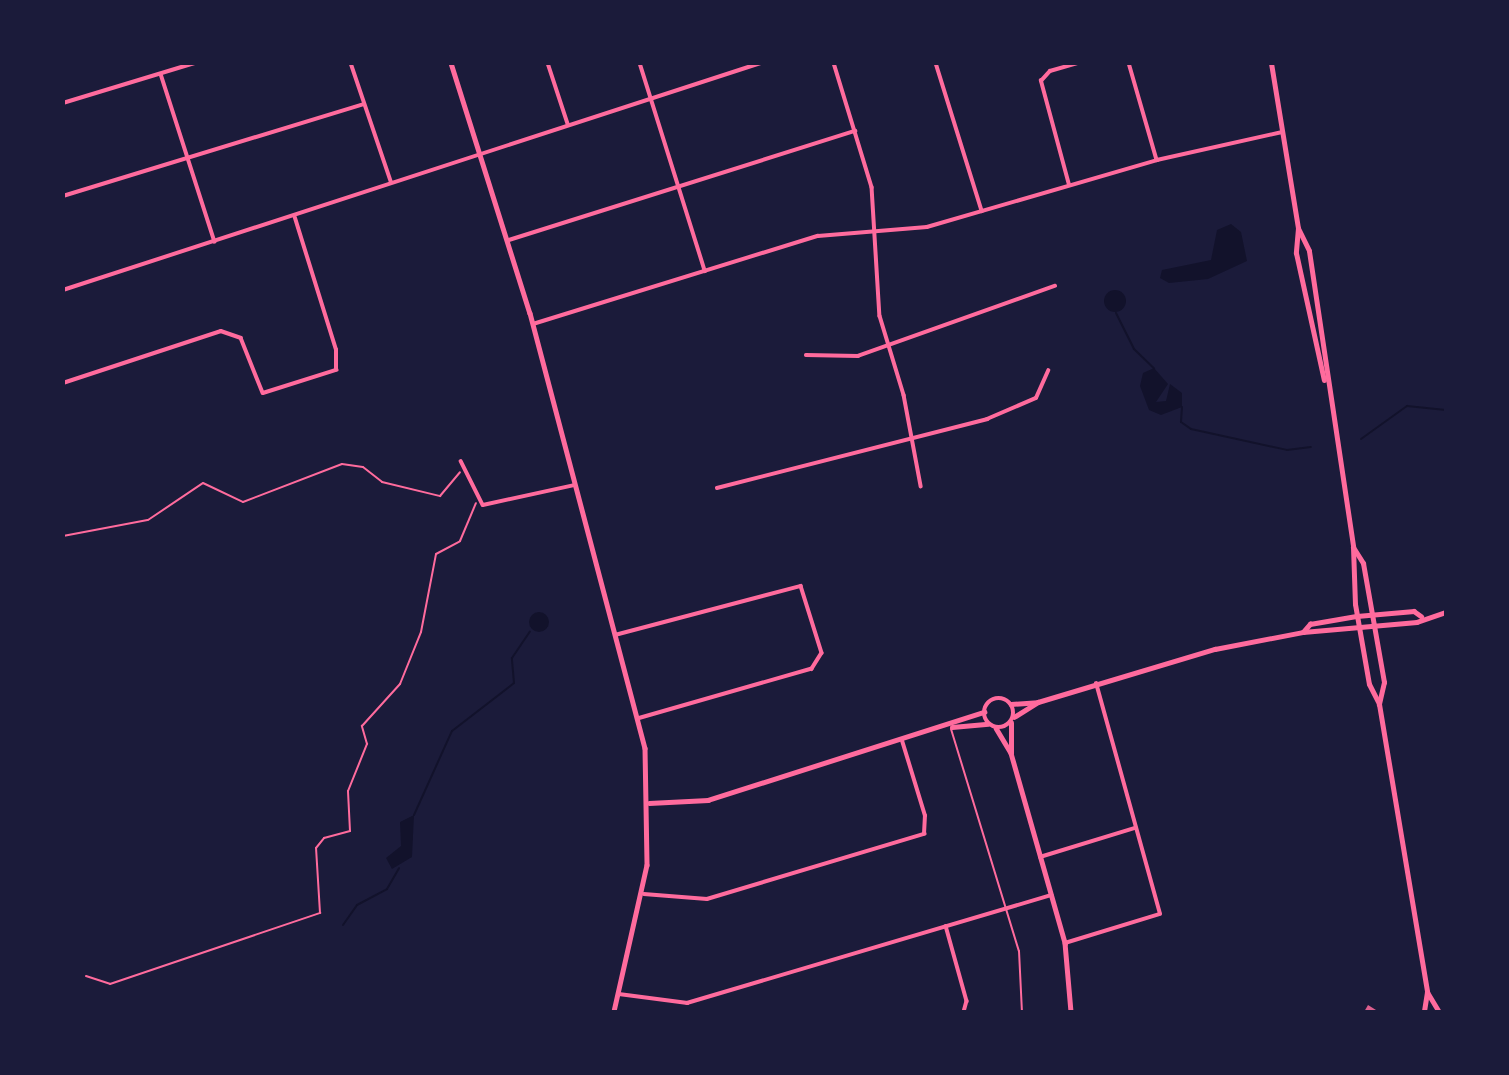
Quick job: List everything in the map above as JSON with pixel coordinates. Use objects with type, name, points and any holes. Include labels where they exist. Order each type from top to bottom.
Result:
[{"type":"main road","points":[[1271,63],[1298,229],[1314,354],[1325,383]]},
{"type":"main road","points":[[1298,229],[1309,251],[1325,383],[1353,547],[1359,630],[1379,704],[1427,992],[1424,1012]]},
{"type":"main road","points":[[1353,547],[1363,563],[1384,682],[1379,704]]},
{"type":"main road","points":[[1427,992],[1438,1012]]},
{"type":"street","points":[[63,103],[195,63]]},
{"type":"street","points":[[351,63],[391,181]]},
{"type":"street","points":[[451,63],[509,240],[533,324],[638,719],[649,803],[644,894],[614,1012]]},
{"type":"street","points":[[548,63],[568,124]]},
{"type":"street","points":[[640,63],[705,271]]},
{"type":"street","points":[[736,63],[738,70]]},
{"type":"street","points":[[63,290],[295,218],[480,151],[761,63]]},
{"type":"street","points":[[834,63],[872,187],[877,298],[913,437],[921,486]]},
{"type":"street","points":[[936,63],[982,211]]},
{"type":"street","points":[[1069,185],[1041,81],[1050,71],[1078,63]]},
{"type":"street","points":[[1129,63],[1157,160]]},
{"type":"street","points":[[162,74],[215,242]]},
{"type":"street","points":[[63,196],[363,104]]},
{"type":"street","points":[[509,240],[855,131]]},
{"type":"street","points":[[533,324],[837,231],[927,227],[1157,160],[1282,132]]},
{"type":"street","points":[[63,383],[220,331],[241,338],[262,393],[336,370],[336,350],[295,218]]},
{"type":"street","points":[[806,355],[858,356],[1055,286]]},
{"type":"street","points":[[717,488],[913,437],[1025,404],[1044,388],[1048,371]]},
{"type":"street","points":[[461,461],[479,500],[490,506],[575,485]]},
{"type":"street","points":[[615,635],[801,586],[822,653],[812,669],[638,719]]},
{"type":"street","points":[[1303,632],[1310,624],[1357,616],[1413,611],[1421,616],[1446,612]]},
{"type":"street","points":[[649,803],[708,800],[951,727],[984,712],[994,699],[1011,704],[1038,702],[1215,649],[1303,632],[1359,630],[1417,622],[1421,616]]},
{"type":"street","points":[[1065,943],[1160,914],[1096,684]]},
{"type":"street","points":[[1011,753],[1011,723],[1014,716],[1038,702]]},
{"type":"street","points":[[1011,704],[1014,716]]},
{"type":"street","points":[[984,712],[989,724]]},
{"type":"street","points":[[996,728],[1011,723]]},
{"type":"street","points":[[951,727],[989,724],[996,728],[1011,753],[1065,943],[1071,1012]]},
{"type":"street","points":[[644,894],[706,899],[924,834],[925,816],[902,741]]},
{"type":"street","points":[[1040,857],[1135,828]]},
{"type":"street","points":[[619,994],[687,1003],[1051,895]]},
{"type":"street","points":[[946,926],[967,1001],[964,1012]]},
{"type":"lane","points":[[951,727],[1019,951],[1022,1012]]},
{"type":"path","points":[[63,536],[148,520],[200,483],[243,502],[342,464],[363,467],[382,482],[440,496],[459,476],[461,461]]},
{"type":"path","points":[[86,976],[110,984],[320,913],[316,848],[324,838],[350,831],[348,792],[367,744],[362,726],[400,684],[421,632],[436,554],[460,541],[479,500]]},
{"type":"shaded area","points":[[1231,224],[1241,232],[1247,261],[1208,279],[1169,283],[1160,278],[1162,270],[1211,260],[1217,230]]},
{"type":"shaded area","points":[[1115,290],[1123,293],[1126,301],[1123,309],[1115,312],[1107,309],[1104,301],[1107,293]]},
{"type":"shaded area","points":[[1154,368],[1168,384],[1156,402],[1166,401],[1170,384],[1182,393],[1182,407],[1161,415],[1149,410],[1140,386],[1143,373]]},
{"type":"shaded area","points":[[539,612],[546,615],[549,622],[546,629],[539,632],[532,629],[529,622],[532,615]]},
{"type":"shaded area","points":[[414,815],[412,857],[392,869],[386,858],[401,846],[400,822]]},
{"type":"building","points":[[1368,1005],[1376,1010],[1375,1012],[1364,1012]]},
{"type":"waterway","points":[[1116,313],[1134,349],[1154,368]]},
{"type":"waterway","points":[[1361,439],[1407,406],[1446,410]]},
{"type":"waterway","points":[[1182,407],[1181,422],[1191,429],[1287,450],[1311,447]]},
{"type":"waterway","points":[[414,815],[452,731],[514,683],[512,658],[530,631]]},
{"type":"waterway","points":[[343,925],[357,905],[387,889],[399,868]]}]
